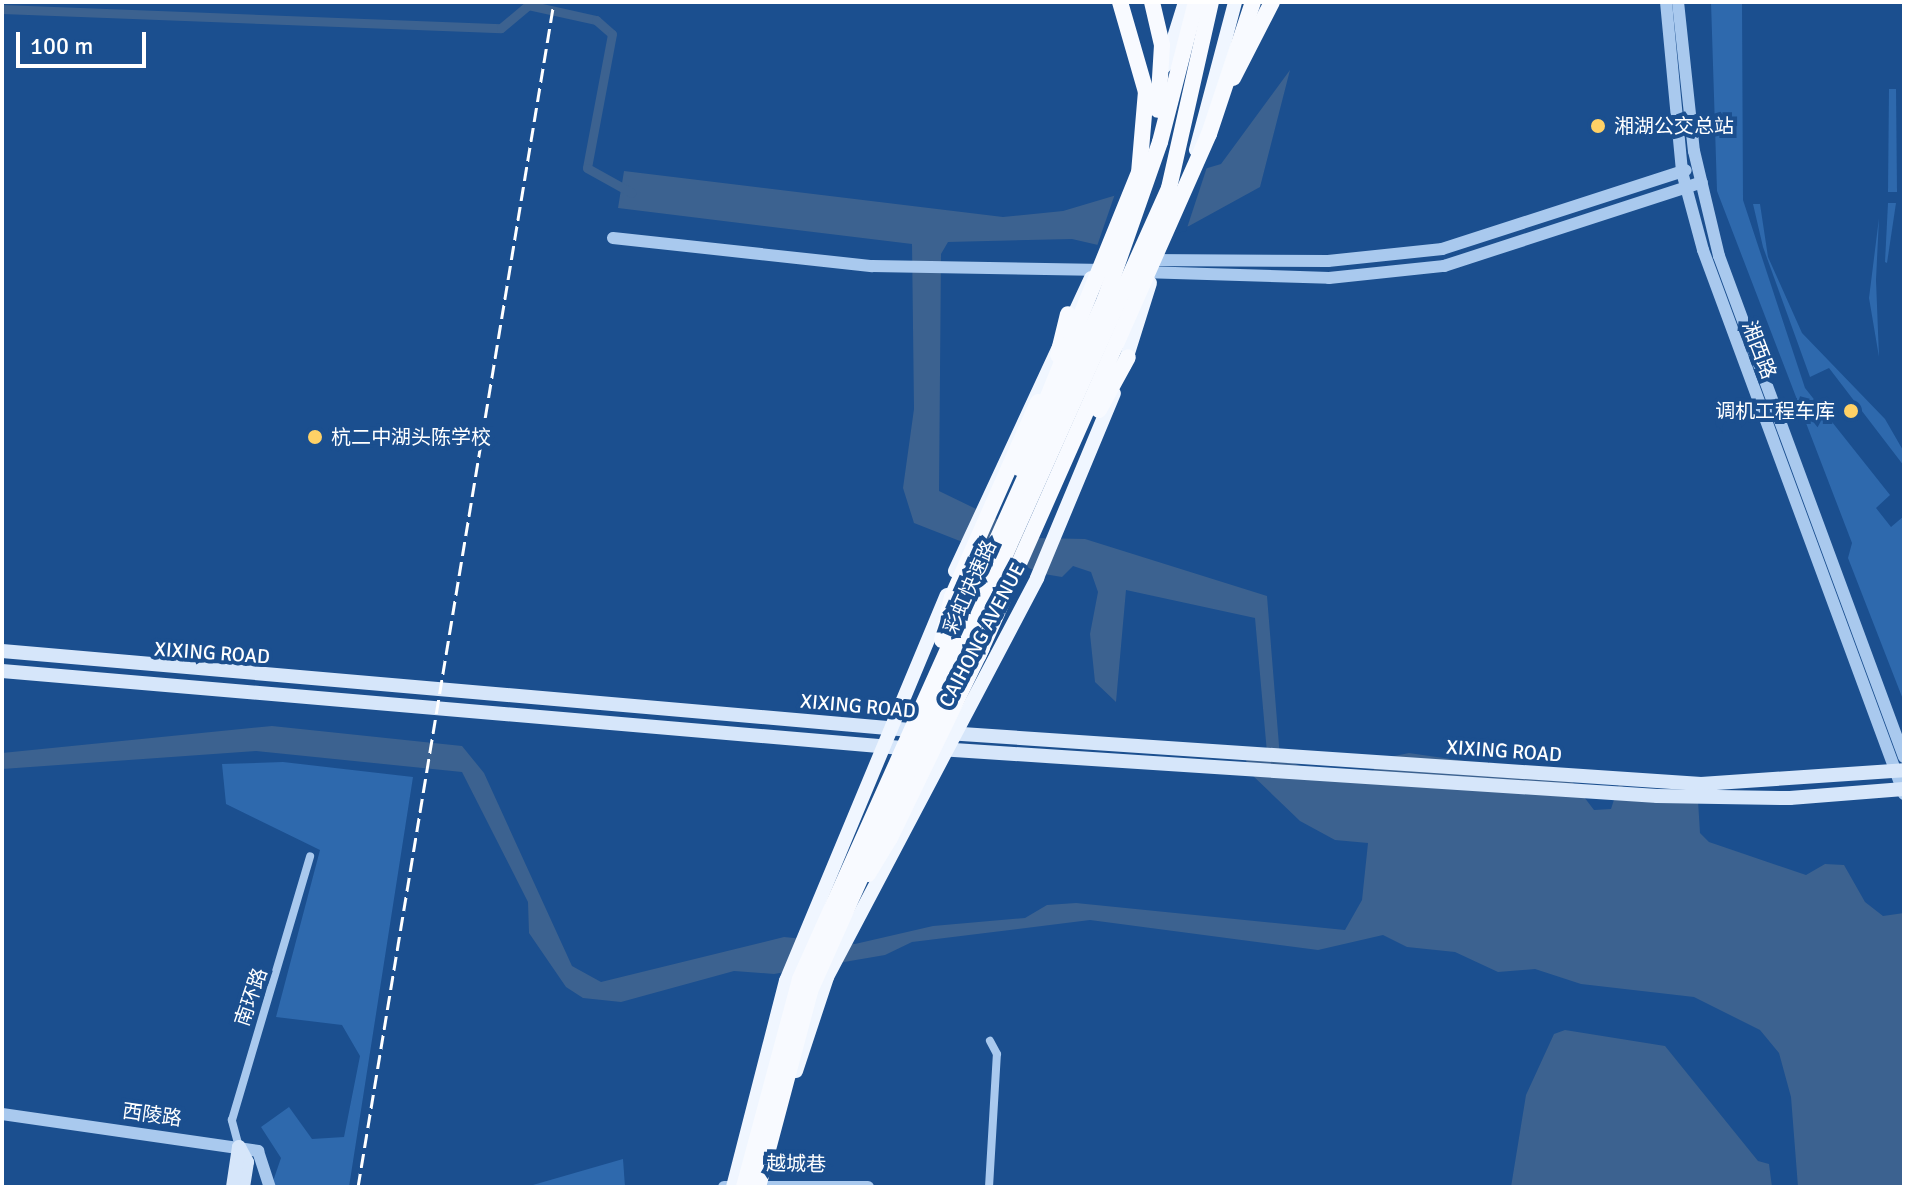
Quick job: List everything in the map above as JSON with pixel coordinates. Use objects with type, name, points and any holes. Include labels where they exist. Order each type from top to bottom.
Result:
[{"type":"highway","points":[[1120,2],[1138,45],[1146,92],[1133,179]]},
{"type":"highway","points":[[834,918],[860,822],[942,640],[1133,179],[1164,92],[1152,2]]},
{"type":"highway","name":"彩虹快速路","points":[[733,1187],[769,1073],[1105,299],[1160,142],[1196,2]]},
{"type":"highway","name":"彩虹快速路","points":[[763,1185],[810,991],[834,918],[1169,188],[1211,2]]},
{"type":"highway","points":[[1209,134],[1253,2]]},
{"type":"highway","points":[[834,918],[890,838],[978,656],[1209,134],[1272,2]]},
{"type":"highway","points":[[942,640],[952,597],[1045,387],[1068,314]]},
{"type":"highway","points":[[978,656],[1020,586],[1099,410],[1128,357]]},
{"type":"main road","name":"CAIHONG AVENUE","points":[[733,1187],[786,981],[887,749],[962,553],[1068,314],[1099,262],[1133,179],[1185,2]]},
{"type":"main road","name":"CAIHONG AVENUE","points":[[763,1185],[827,977],[845,941],[890,870],[945,749],[1037,578],[1049,538],[1128,357],[1155,266],[1192,165],[1235,2]]},
{"type":"main road","name":"XIXING ROAD","points":[[2,651],[895,729],[1701,784],[1900,771]]},
{"type":"main road","name":"XIXING ROAD","points":[[2,671],[887,749],[945,749],[1657,796],[1790,798],[1904,791]]},
{"type":"main road","points":[[233,1187],[239,1147]]},
{"type":"main road","points":[[239,1147],[247,1162],[243,1187]]},
{"type":"street","name":"湘西路","points":[[1666,2],[1682,172],[1722,309],[1904,757]]},
{"type":"street","name":"湘西路","points":[[1678,2],[1702,182],[1747,337],[1896,741],[1904,791]]},
{"type":"street","points":[[1155,266],[1328,261],[1442,249],[1698,165]]},
{"type":"street","points":[[613,238],[906,267],[1099,262],[1329,278],[1444,266],[1702,182]]},
{"type":"street","name":"南环路","points":[[239,1147],[232,1120],[310,856]]},
{"type":"street","points":[[989,1187],[997,1067],[990,1041]]},
{"type":"street","name":"西陵路","points":[[2,1114],[239,1147]]},
{"type":"street","points":[[239,1147],[264,1158],[270,1187]]},
{"type":"street","name":"越城巷","points":[[733,1187],[868,1187]]},
{"type":"shaded area","points":[[1711,2],[1742,2],[1743,200],[1805,388],[1890,495],[1876,508],[1891,527],[1904,516],[1904,702],[1848,558],[1852,543],[1717,191]]},
{"type":"shaded area","points":[[1290,70],[1260,187],[1189,226],[1111,248],[1072,239],[948,242],[941,254],[939,491],[1036,538],[1085,539],[1267,596],[1280,758],[1337,780],[1363,781],[1385,758],[1409,753],[1568,776],[1594,810],[1611,809],[1619,784],[1633,793],[1678,796],[1697,784],[1700,833],[1709,842],[1806,875],[1825,864],[1844,865],[1865,902],[1883,916],[1904,913],[1904,1187],[1798,1187],[1791,1097],[1779,1053],[1760,1030],[1694,997],[1581,984],[1535,969],[1498,972],[1455,952],[1407,947],[1383,935],[1318,950],[1090,920],[912,942],[885,955],[774,974],[734,971],[621,1002],[583,998],[566,987],[529,933],[528,902],[462,772],[256,751],[2,769],[2,753],[272,726],[462,746],[484,773],[572,966],[601,982],[784,937],[855,944],[933,926],[1025,918],[1047,905],[1076,903],[1345,930],[1362,900],[1368,843],[1335,840],[1300,821],[1250,773],[1245,757],[1267,753],[1255,618],[1126,590],[1116,702],[1095,682],[1090,634],[1098,592],[1091,572],[1073,566],[1062,577],[1044,574],[914,523],[903,488],[914,409],[912,244],[618,208],[624,171],[1003,217],[1063,211],[1221,164]]},
{"type":"shaded area","points":[[1889,89],[1896,89],[1897,192],[1888,192]]},
{"type":"shaded area","points":[[1888,203],[1896,203],[1887,263],[1885,262]]},
{"type":"shaded area","points":[[1753,204],[1760,204],[1768,257],[1802,333],[1885,419],[1904,452],[1904,466],[1829,368],[1810,377],[1763,247]]},
{"type":"shaded area","points":[[1879,218],[1876,280],[1879,357],[1869,298]]},
{"type":"shaded area","points":[[283,762],[413,777],[349,1187],[271,1187],[281,1158],[261,1127],[289,1107],[312,1139],[344,1137],[360,1056],[342,1025],[276,1017],[320,850],[226,804],[222,764]]},
{"type":"shaded area","points":[[1565,1030],[1665,1046],[1758,1161],[1769,1164],[1772,1187],[1511,1187],[1526,1095],[1554,1034]]},
{"type":"shaded area","points":[[623,1159],[625,1187],[526,1187]]},
{"type":"pier","points":[[1208,164],[1186,231],[1096,249],[1116,191]]},
{"type":"waterway","points":[[2,9],[501,28],[528,5],[596,20],[612,34],[587,168],[632,193]]},
{"type":"railway","points":[[358,1187],[554,2]]},
{"type":"place","name":"湘湖公交总站","points":[[1598,126]]},
{"type":"place","name":"调机工程车库","points":[[1851,411]]},
{"type":"place","name":"杭二中湖头陈学校","points":[[315,437]]}]
